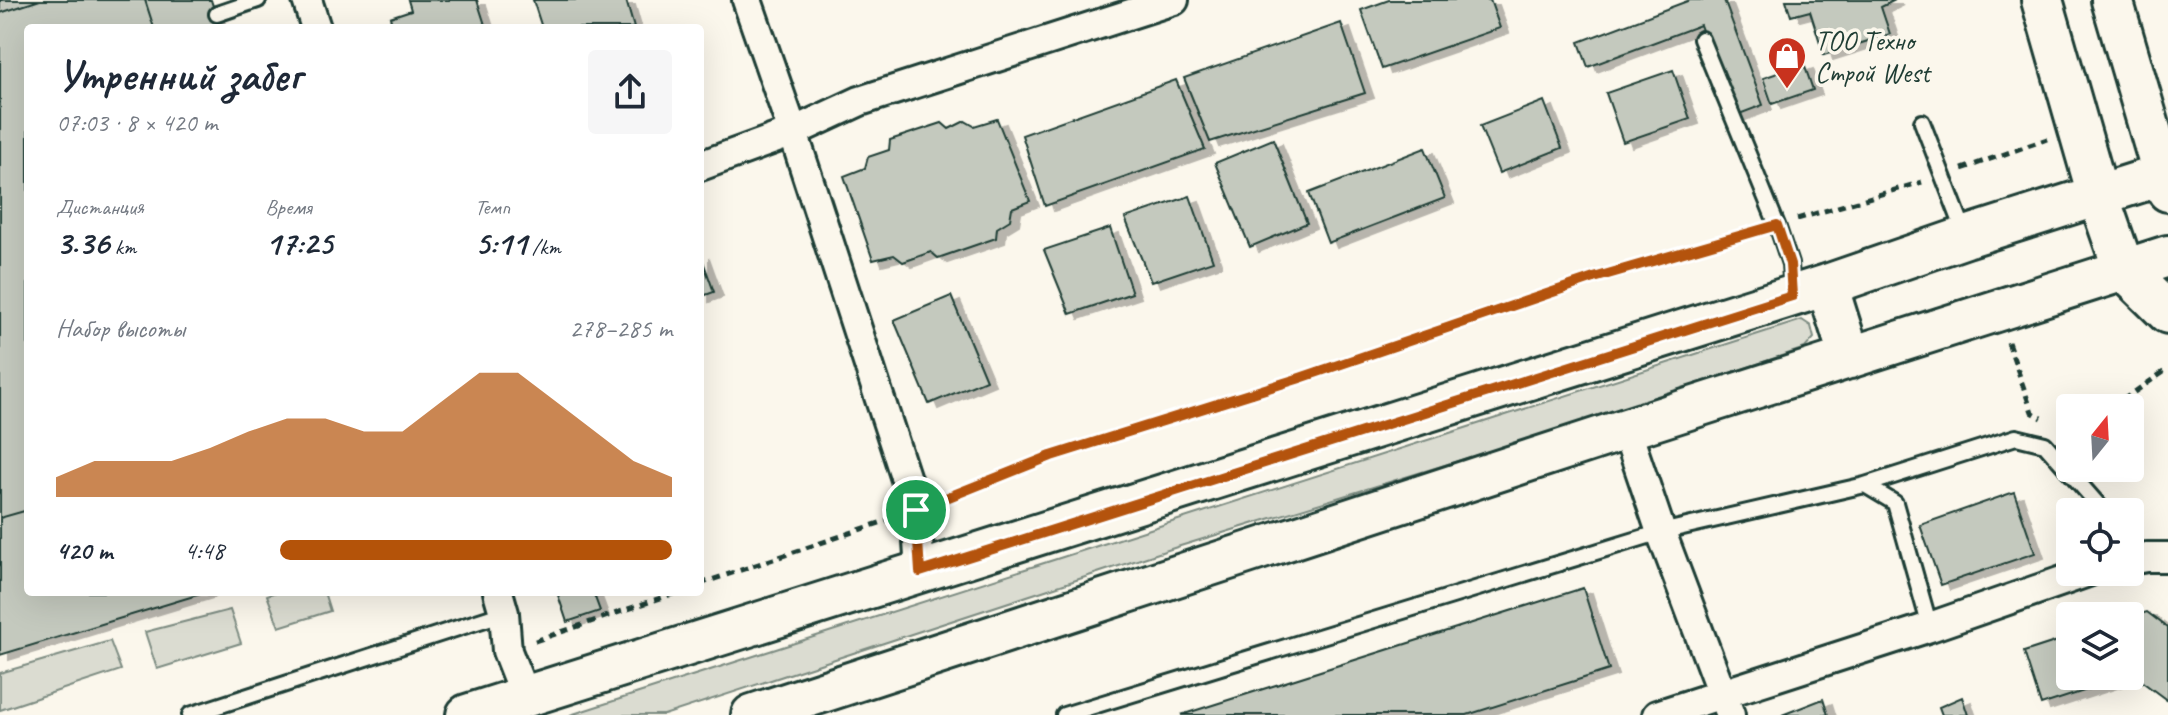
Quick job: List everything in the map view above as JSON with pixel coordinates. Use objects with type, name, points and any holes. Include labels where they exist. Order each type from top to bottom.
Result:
[{"type":"main road","points":[[2042,0],[2098,195],[2124,270],[2168,313]]},
{"type":"main road","points":[[467,715],[1810,291],[2098,195],[2166,180],[2112,0]]},
{"type":"main road","points":[[752,715],[1626,429],[2168,256]]},
{"type":"main road","points":[[1810,291],[1850,358]]},
{"type":"street","points":[[307,0],[315,24]]},
{"type":"street","points":[[747,0],[916,510],[920,572]]},
{"type":"street","points":[[704,165],[793,132],[860,101],[1174,0]]},
{"type":"street","points":[[1626,429],[1661,532],[1727,704]]},
{"type":"street","points":[[2144,558],[2168,557]]},
{"type":"street","points":[[1657,715],[1727,704],[2056,583]]},
{"type":"street","points":[[501,602],[507,651],[525,697]]},
{"type":"lane","points":[[217,14],[258,0]]},
{"type":"lane","points":[[1701,39],[1790,264],[1810,291]]},
{"type":"lane","points":[[1922,122],[1966,237]]},
{"type":"lane","points":[[1064,715],[1661,532],[1865,485],[2016,437],[2045,444],[2092,498]]},
{"type":"lane","points":[[1865,485],[1895,503],[1930,627]]},
{"type":"lane","points":[[190,715],[501,602]]},
{"type":"path","points":[[704,583],[916,510],[1051,456],[1297,379],[1594,278],[1944,176],[2079,127]]},
{"type":"path","points":[[1996,311],[2032,412],[2052,424]]},
{"type":"path","points":[[2131,394],[2168,369]]},
{"type":"path","points":[[507,651],[666,596]]},
{"type":"shaded area","points":[[1802,320],[1811,326],[1814,338],[1805,348],[1569,427],[1177,547],[664,715],[570,715]]},
{"type":"shaded area","points":[[267,596],[325,596],[330,611],[279,627]]},
{"type":"shaded area","points":[[230,610],[241,643],[157,669],[145,632]]},
{"type":"shaded area","points":[[110,641],[121,670],[0,710],[0,673]]},
{"type":"building","points":[[0,0],[211,0],[219,24],[24,24],[24,596],[194,596],[0,655]]},
{"type":"building","points":[[40,0],[145,0],[153,24],[24,24],[24,511],[0,518],[0,13]]},
{"type":"building","points":[[408,0],[477,0],[485,24],[392,24],[390,17],[411,10]]},
{"type":"building","points":[[533,0],[626,0],[633,24],[541,24]]},
{"type":"building","points":[[1389,0],[1490,0],[1500,28],[1382,69],[1361,10]]},
{"type":"building","points":[[1690,0],[1724,0],[1763,105],[1734,116],[1700,25],[1588,67],[1579,42]]},
{"type":"building","points":[[1786,0],[1895,0],[1881,7],[1890,34],[1824,55],[1810,11],[1791,16]]},
{"type":"building","points":[[1341,23],[1365,93],[1210,142],[1184,78]]},
{"type":"building","points":[[1804,64],[1813,90],[1772,104],[1763,78]]},
{"type":"building","points":[[1673,70],[1690,119],[1623,142],[1606,93]]},
{"type":"building","points":[[1176,80],[1205,149],[1045,206],[1022,135]]},
{"type":"building","points":[[1544,101],[1562,148],[1499,173],[1480,126]]},
{"type":"building","points":[[997,119],[1030,201],[1012,208],[1010,220],[997,228],[996,238],[938,258],[931,252],[903,262],[894,255],[873,260],[844,176],[865,168],[868,157],[889,150],[890,140],[942,123],[949,129],[965,121],[974,126]]},
{"type":"building","points":[[1273,139],[1307,223],[1250,247],[1215,163]]},
{"type":"building","points":[[1425,148],[1445,198],[1328,243],[1309,193]]},
{"type":"building","points":[[1190,196],[1213,261],[1151,282],[1125,218]]},
{"type":"building","points":[[1110,228],[1132,293],[1070,314],[1044,250]]},
{"type":"building","points":[[704,264],[714,292],[704,296]]},
{"type":"building","points":[[951,296],[986,380],[929,404],[894,320]]},
{"type":"building","points":[[2014,492],[2035,553],[1941,585],[1920,525]]},
{"type":"building","points":[[1583,588],[1609,670],[1467,715],[1181,715]]},
{"type":"building","points":[[558,596],[594,596],[600,611],[567,622]]},
{"type":"building","points":[[2147,612],[2168,628],[2168,701],[2144,683],[2144,613]]},
{"type":"building","points":[[2056,642],[2056,690],[2087,690],[2041,705],[2024,652]]},
{"type":"building","points":[[1962,697],[1968,715],[1942,715],[1939,707]]},
{"type":"building","points":[[1823,699],[1828,715],[1782,715]]},
{"type":"place","name":"ТОО Техно Строй West","points":[[1787,90]]},
{"type":"route","points":[[1777,225],[1790,264],[1792,296],[920,572],[916,510],[1051,456],[1297,379],[1594,278],[1777,225]]}]
